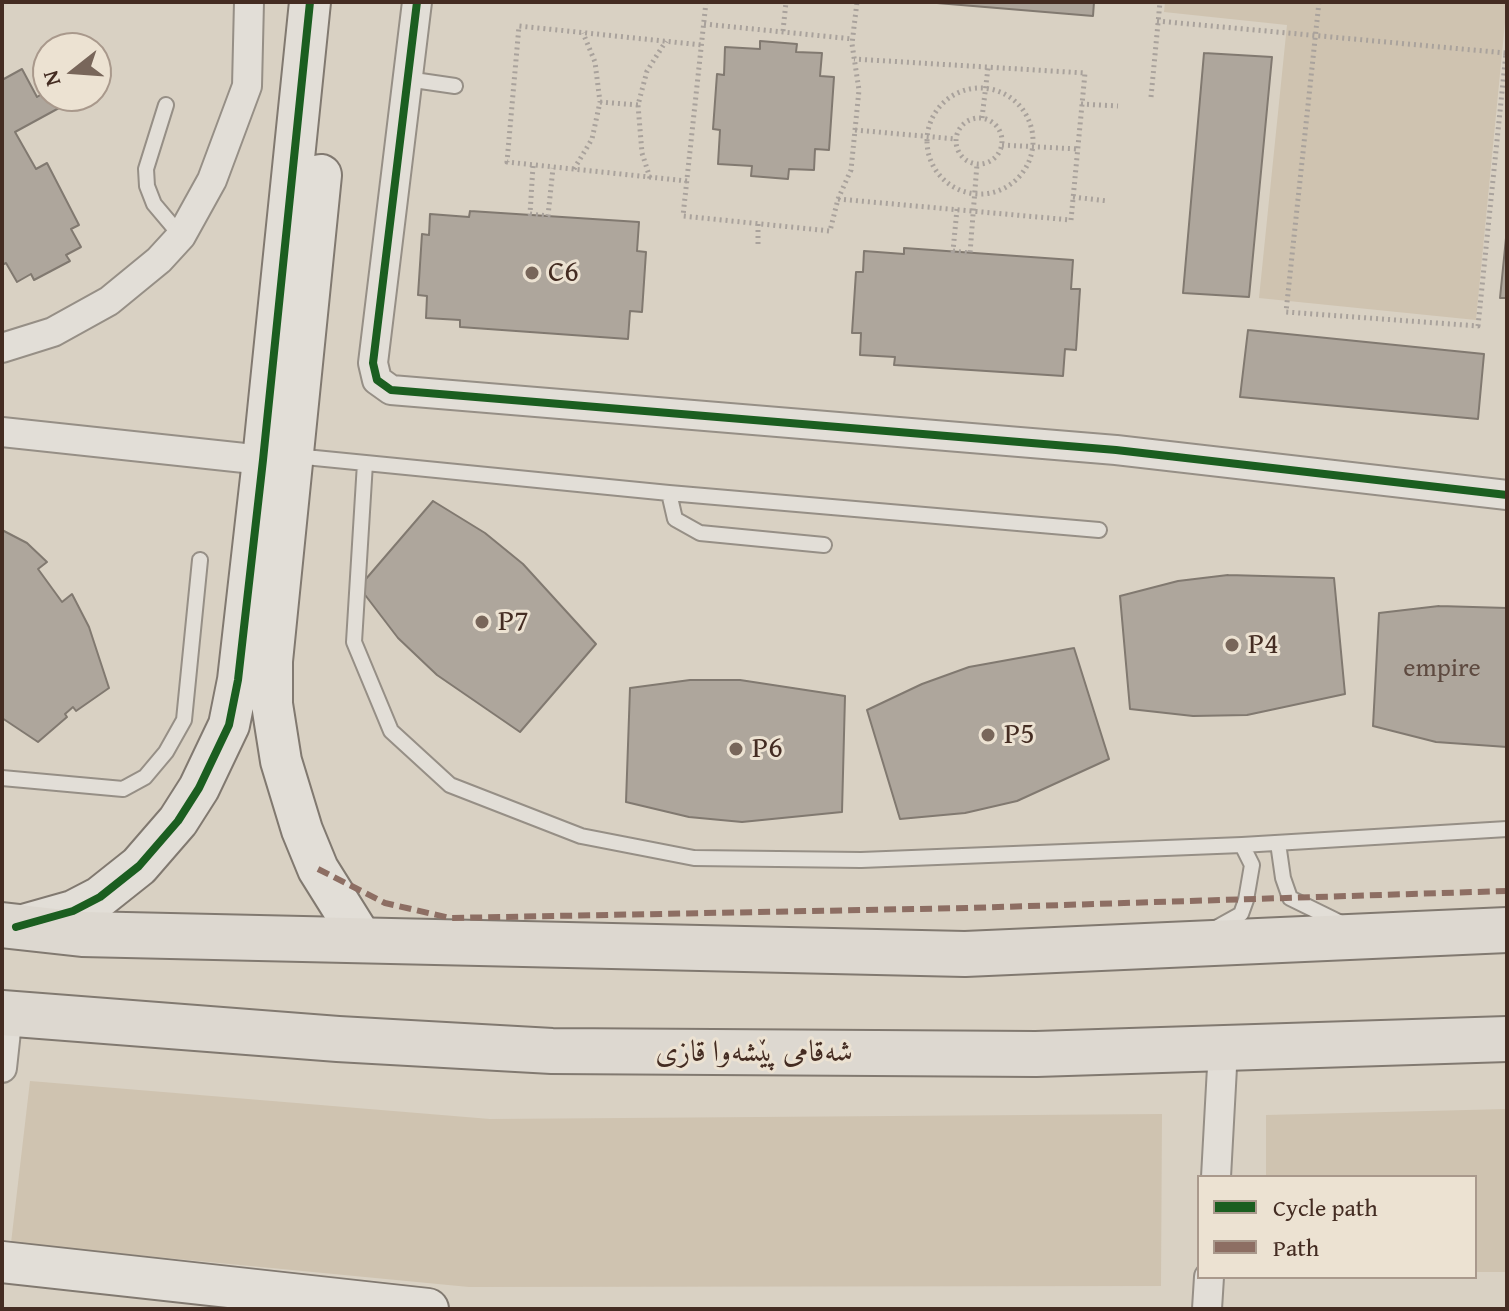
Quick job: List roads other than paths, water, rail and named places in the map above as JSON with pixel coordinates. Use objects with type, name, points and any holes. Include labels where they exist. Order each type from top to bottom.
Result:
[{"type":"highway","points":[[9,926],[82,934],[965,954],[1507,930]]},
{"type":"highway","name":"شەقامی پێشەوا قازی","points":[[5,1013],[552,1051],[1036,1054],[1507,1039]]},
{"type":"street","points":[[2,348],[53,332],[109,301],[159,260],[181,236],[212,180],[247,86],[249,2]]},
{"type":"street","points":[[310,2],[263,460],[253,703],[281,761],[302,830],[318,869],[363,941]]},
{"type":"street","points":[[9,926],[73,911],[100,897],[139,866],[178,821],[253,703],[272,661],[338,2]]},
{"type":"street","points":[[417,2],[373,363],[377,380],[391,390],[1116,450],[1507,495]]},
{"type":"street","points":[[2,432],[263,460]]},
{"type":"street","points":[[2,1068],[5,1013]]},
{"type":"street","points":[[1216,1175],[1223,1049]]},
{"type":"street","points":[[2,1262],[428,1309]]},
{"type":"street","points":[[1207,1309],[1209,1279]]},
{"type":"lane","points":[[407,79],[455,86]]},
{"type":"lane","points":[[166,105],[146,169],[147,186],[154,204],[181,236]]},
{"type":"lane","points":[[305,457],[669,493],[1099,530]]},
{"type":"lane","points":[[365,463],[354,642],[391,731],[450,785],[581,836],[694,858],[861,860],[1242,845],[1507,829]]},
{"type":"lane","points":[[669,493],[675,519],[700,533],[824,545]]},
{"type":"lane","points":[[2,778],[123,789],[145,777],[166,752],[184,720],[200,560]]},
{"type":"lane","points":[[1278,843],[1283,878],[1290,898],[1314,913],[1346,925],[1394,935]]},
{"type":"lane","points":[[1175,945],[1221,927],[1241,914],[1252,865],[1242,845]]},
{"type":"place","name":"C6","points":[[532,273]]},
{"type":"place","name":"P7","points":[[482,622]]},
{"type":"place","name":"P4","points":[[1232,645]]},
{"type":"place","name":"P5","points":[[988,735]]},
{"type":"place","name":"P6","points":[[736,749]]}]
